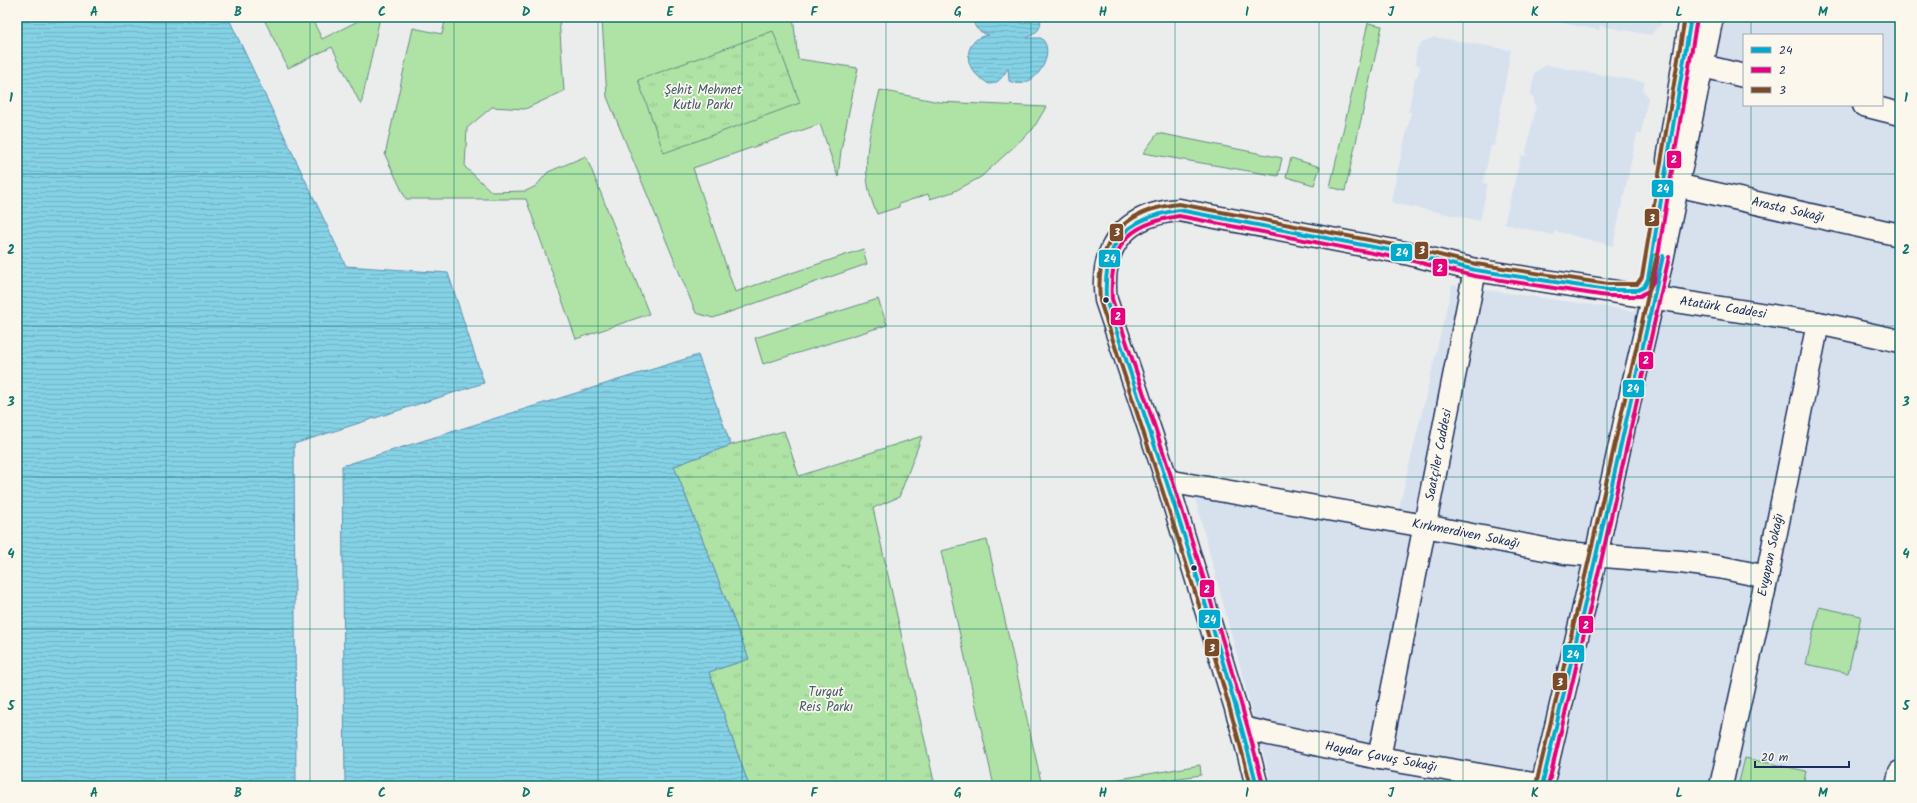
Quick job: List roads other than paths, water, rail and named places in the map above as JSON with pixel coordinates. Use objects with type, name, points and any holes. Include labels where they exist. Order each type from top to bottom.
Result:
[{"type":"main road","points":[[1608,290],[1638,290],[1644,287],[1648,279],[1691,17]]},
{"type":"main road","points":[[1543,786],[1654,297],[1712,17]]},
{"type":"main road","points":[[1703,66],[1743,76]]},
{"type":"main road","points":[[1868,106],[1900,114]]},
{"type":"main road","name":"Arasta Sokağı","points":[[1676,185],[1900,235]]},
{"type":"main road","name":"Atatürk Caddesi","points":[[1257,786],[1242,728],[1167,481],[1106,300],[1104,284],[1105,268],[1110,252],[1118,238],[1131,225],[1145,216],[1162,211],[1179,210],[1410,254],[1475,270],[1818,323],[1900,342]]},
{"type":"main road","name":"Saatçiler Caddesi","points":[[1379,758],[1475,270]]},
{"type":"main road","name":"Evyapan Sokağı","points":[[1721,786],[1767,577],[1818,323]]},
{"type":"main road","name":"Kırkmerdiven Sokağı","points":[[1167,481],[1425,526],[1565,553],[1681,562],[1719,567],[1767,577]]},
{"type":"main road","name":"Haydar Çavuş Sokağı","points":[[1242,728],[1379,758],[1543,786]]},
{"type":"main road","points":[[1897,786],[1900,772]]},
{"type":"water","points":[[17,17],[185,17],[187,22],[196,17],[228,17],[346,266],[448,273],[484,383],[294,444],[296,786],[17,786]]},
{"type":"water","points":[[975,17],[1006,17],[1008,20],[1008,17],[1021,17],[1019,21],[1023,24],[1027,21],[1026,17],[1040,17],[1040,28],[1027,38],[1041,38],[1046,44],[1047,52],[1045,61],[1035,77],[1027,82],[1019,83],[1009,81],[1008,68],[998,81],[989,84],[974,72],[970,66],[968,54],[970,48],[977,39],[982,36],[989,35],[975,27]]},
{"type":"water","points":[[698,355],[731,445],[674,466],[749,659],[709,672],[749,786],[345,786],[342,466]]},
{"type":"park label","name":"Şehit Mehmet Kutlu Parkı","points":[[703,98]]},
{"type":"park label","name":"Turgut Reis Parkı","points":[[826,700]]}]
